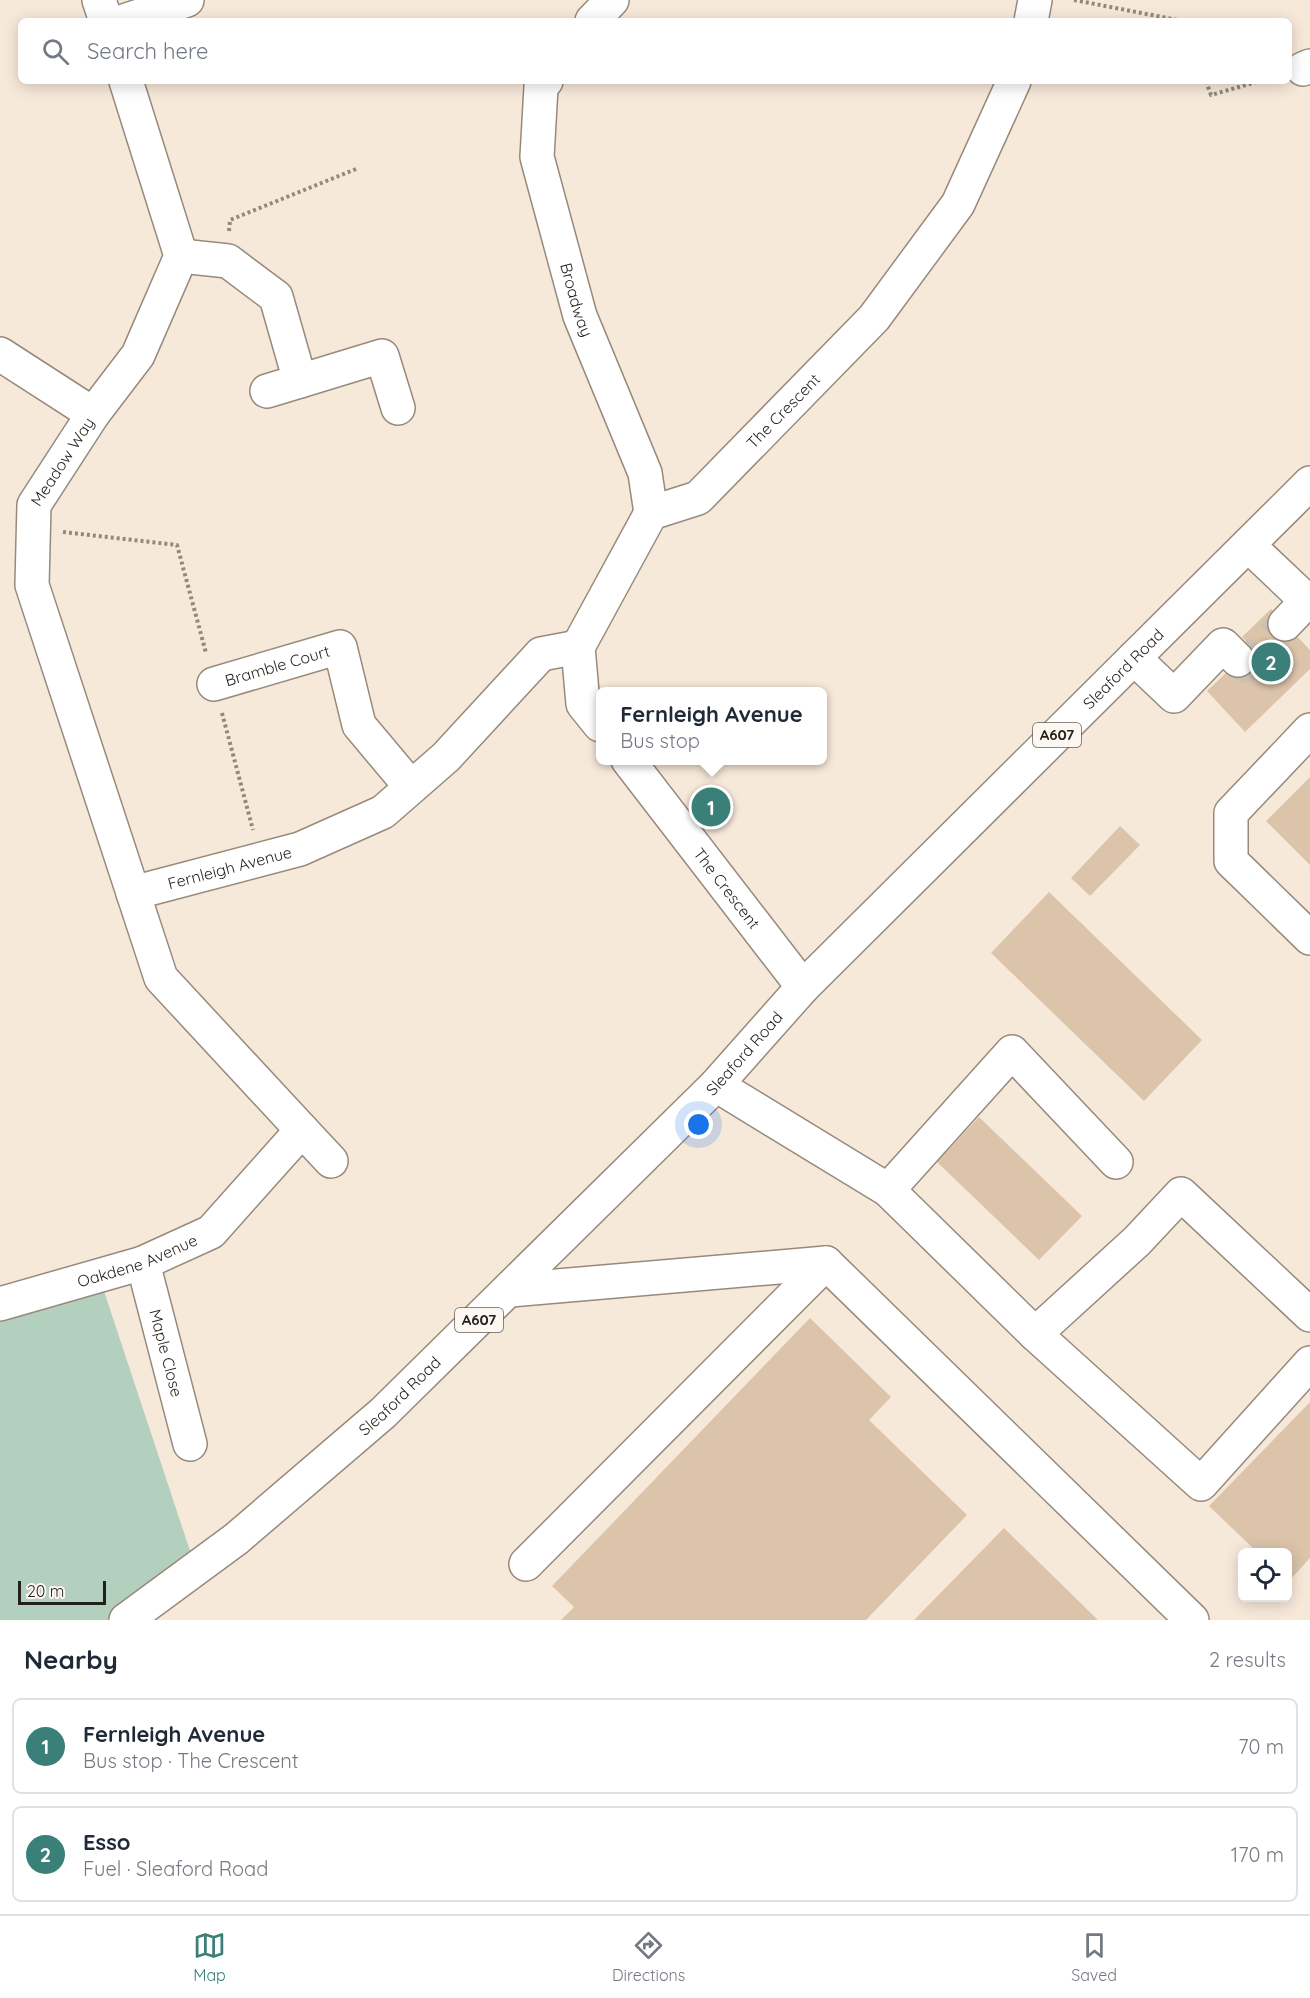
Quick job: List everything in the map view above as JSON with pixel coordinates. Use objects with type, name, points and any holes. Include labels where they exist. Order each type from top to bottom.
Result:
[{"type":"street","points":[[99,0],[105,18]]},
{"type":"street","points":[[132,18],[187,0]]},
{"type":"street","points":[[595,18],[612,0]]},
{"type":"street","points":[[1032,18],[1035,0]]},
{"type":"street","points":[[127,84],[181,256],[228,261],[276,297],[300,381]]},
{"type":"street","name":"Broadway","points":[[544,84],[541,87],[537,157],[579,316],[645,473],[651,513]]},
{"type":"street","name":"The Crescent","points":[[651,513],[698,498],[874,318],[958,204],[1013,84]]},
{"type":"street","name":"Meadow Way","points":[[133,893],[32,585],[34,505],[93,414],[138,355],[181,256]]},
{"type":"street","points":[[0,354],[93,414]]},
{"type":"street","points":[[267,390],[382,356],[399,408]]},
{"type":"street","name":"Sleaford Road","points":[[126,1620],[262,1517],[383,1413],[716,1085],[803,987],[1309,484]]},
{"type":"street","points":[[596,720],[584,704],[578,647],[651,513]]},
{"type":"street","points":[[1248,545],[1306,601],[1285,624]]},
{"type":"street","name":"Bramble Court","points":[[214,684],[349,637],[359,724],[411,787]]},
{"type":"street","points":[[1134,658],[1174,696],[1223,645],[1238,660]]},
{"type":"street","name":"Fernleigh Avenue","points":[[133,893],[300,849],[383,812],[446,757],[541,654],[578,647]]},
{"type":"street","points":[[1310,730],[1231,813],[1231,861],[1310,938]]},
{"type":"street","name":"The Crescent","points":[[632,765],[803,987]]},
{"type":"street","points":[[133,893],[161,978],[331,1161]]},
{"type":"street","points":[[888,1190],[1012,1052],[1116,1162]]},
{"type":"street","points":[[716,1085],[888,1190],[1035,1334],[1201,1484],[1310,1363]]},
{"type":"street","name":"Oakdene Avenue","points":[[0,1304],[143,1263],[211,1232],[302,1130]]},
{"type":"street","points":[[1035,1334],[1137,1241],[1181,1194],[1310,1315]]},
{"type":"street","name":"Maple Close","points":[[143,1263],[190,1443]]},
{"type":"street","points":[[510,1290],[826,1263],[1192,1620]]},
{"type":"street","points":[[526,1564],[826,1263]]},
{"type":"path","points":[[1074,0],[1167,18]]},
{"type":"path","points":[[1207,84],[1211,94],[1249,84]]},
{"type":"path","points":[[228,261],[230,220],[356,169]]},
{"type":"path","points":[[33,528],[177,545],[261,860]]},
{"type":"green space","points":[[99,1276],[196,1569],[126,1620],[0,1620],[0,1304]]},
{"type":"building","points":[[1271,609],[1310,650],[1310,669],[1245,732],[1207,691],[1252,648],[1242,637]]},
{"type":"building","points":[[1310,777],[1310,865],[1266,821]]},
{"type":"building","points":[[1120,826],[1140,845],[1090,896],[1071,878]]},
{"type":"building","points":[[1049,892],[1202,1040],[1144,1101],[991,953]]},
{"type":"building","points":[[979,1117],[1082,1216],[1039,1260],[937,1162]]},
{"type":"building","points":[[810,1318],[891,1397],[869,1420],[967,1515],[866,1620],[561,1620],[574,1607],[552,1586]]},
{"type":"building","points":[[1310,1402],[1310,1558],[1292,1578],[1292,1548],[1253,1548],[1209,1506]]},
{"type":"building","points":[[1004,1528],[1098,1620],[914,1620]]},
{"type":"tunnel","points":[[1238,660],[1245,666],[1285,624]]},
{"type":"place","name":"Esso","points":[[1271,662]]},
{"type":"place","name":"Fernleigh Avenue","points":[[711,807]]}]
